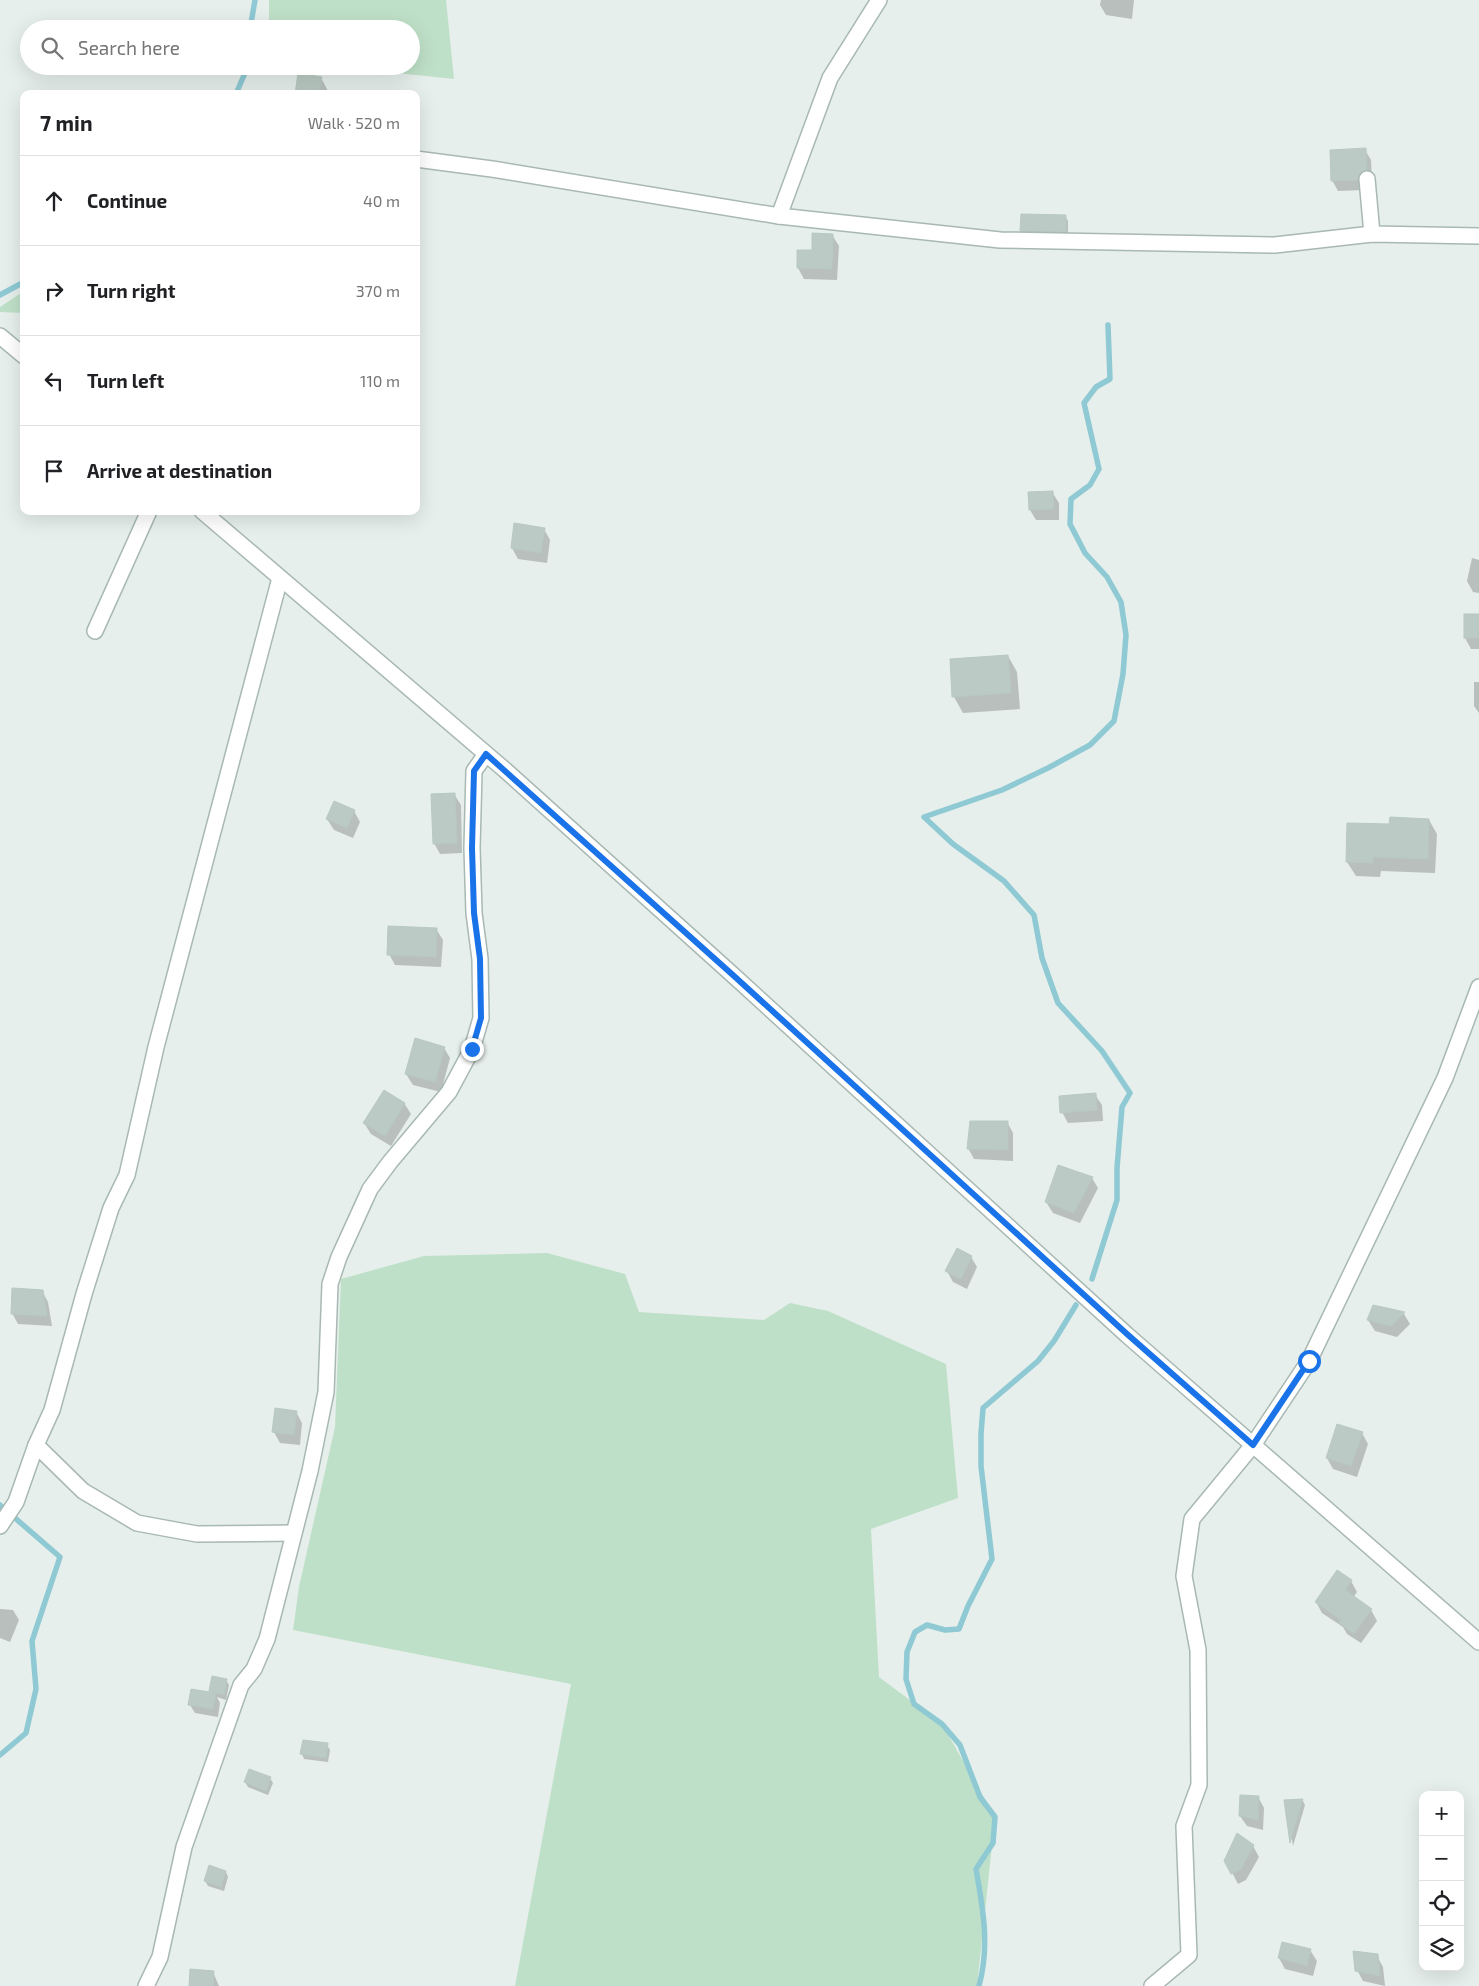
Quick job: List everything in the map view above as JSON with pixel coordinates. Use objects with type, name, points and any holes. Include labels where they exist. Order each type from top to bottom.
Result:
[{"type":"street","points":[[779,216],[830,78],[879,0]]},
{"type":"street","points":[[420,160],[492,169],[779,216],[1000,240],[1275,245],[1372,234],[1479,236]]},
{"type":"street","points":[[1367,179],[1372,234]]},
{"type":"street","points":[[0,336],[20,350]]},
{"type":"street","points":[[95,631],[147,515]]},
{"type":"street","points":[[207,515],[486,754],[734,976],[1127,1334],[1479,1642]]},
{"type":"street","points":[[3,1522],[16,1502],[36,1445],[52,1410],[84,1294],[111,1208],[127,1175],[156,1047],[280,578]]},
{"type":"street","points":[[146,1986],[160,1957],[184,1847],[241,1685],[254,1669],[267,1639],[310,1471],[326,1392],[330,1284],[339,1257],[370,1189],[390,1162],[449,1092],[472,1049],[481,1018],[480,959],[474,913],[472,848],[474,771],[486,754]]},
{"type":"street","points":[[1152,1986],[1189,1955],[1184,1826],[1199,1785],[1198,1650],[1184,1576],[1192,1519],[1253,1445],[1309,1361],[1445,1078],[1479,987]]},
{"type":"street","points":[[36,1445],[83,1491],[137,1522],[197,1534],[294,1532]]},
{"type":"green space","points":[[269,0],[446,0],[454,79],[416,75],[420,75],[420,20],[269,20]]},
{"type":"green space","points":[[20,294],[20,313],[0,312],[0,307]]},
{"type":"green space","points":[[547,1253],[625,1274],[639,1312],[764,1320],[790,1303],[828,1311],[946,1364],[958,1498],[871,1529],[879,1677],[942,1724],[995,1817],[977,1986],[515,1986],[571,1684],[293,1630],[299,1587],[335,1427],[341,1279],[424,1256]]},
{"type":"building","points":[[298,75],[322,77],[320,90],[296,90]]},
{"type":"building","points":[[1366,148],[1367,170],[1361,172],[1358,180],[1331,181],[1330,150]]},
{"type":"building","points":[[1021,214],[1066,215],[1066,232],[1020,231]]},
{"type":"building","points":[[812,233],[833,234],[832,269],[797,268],[797,250],[812,250]]},
{"type":"building","points":[[1053,491],[1054,509],[1029,510],[1028,492]]},
{"type":"building","points":[[514,523],[545,528],[541,553],[511,548]]},
{"type":"building","points":[[1464,614],[1479,614],[1479,638],[1464,638]]},
{"type":"building","points":[[1008,655],[1011,693],[952,697],[950,659]]},
{"type":"building","points":[[455,793],[457,843],[433,844],[431,794]]},
{"type":"building","points":[[334,801],[355,810],[347,828],[326,819]]},
{"type":"building","points":[[1390,817],[1429,819],[1428,859],[1373,857],[1373,863],[1346,862],[1347,823],[1389,824]]},
{"type":"building","points":[[388,926],[437,928],[436,957],[387,955]]},
{"type":"building","points":[[415,1038],[445,1047],[435,1082],[405,1074]]},
{"type":"building","points":[[384,1090],[405,1103],[385,1136],[363,1123]]},
{"type":"building","points":[[1096,1093],[1097,1110],[1060,1113],[1059,1096]]},
{"type":"building","points":[[970,1121],[1008,1121],[1008,1150],[967,1149]]},
{"type":"building","points":[[1058,1165],[1093,1177],[1074,1213],[1045,1202]]},
{"type":"building","points":[[957,1248],[972,1256],[961,1279],[945,1271]]},
{"type":"building","points":[[12,1288],[43,1290],[47,1316],[11,1314]]},
{"type":"building","points":[[1373,1305],[1405,1312],[1391,1326],[1367,1320]]},
{"type":"building","points":[[275,1408],[297,1411],[294,1435],[272,1432]]},
{"type":"building","points":[[1337,1424],[1363,1432],[1351,1466],[1326,1458]]},
{"type":"building","points":[[1337,1570],[1352,1580],[1345,1590],[1372,1609],[1354,1634],[1339,1623],[1341,1620],[1315,1602]]},
{"type":"building","points":[[212,1676],[227,1679],[224,1695],[209,1691]]},
{"type":"building","points":[[191,1689],[216,1693],[213,1709],[188,1705]]},
{"type":"building","points":[[303,1740],[328,1743],[326,1758],[300,1754]]},
{"type":"building","points":[[249,1769],[271,1777],[266,1791],[244,1782]]},
{"type":"building","points":[[1240,1795],[1259,1796],[1258,1820],[1239,1816]]},
{"type":"building","points":[[1303,1799],[1290,1843],[1284,1800]]},
{"type":"building","points":[[1237,1833],[1254,1845],[1241,1869],[1231,1874],[1224,1861]]},
{"type":"building","points":[[209,1865],[226,1871],[221,1887],[204,1881]]},
{"type":"building","points":[[1282,1942],[1311,1949],[1307,1966],[1278,1958]]},
{"type":"building","points":[[1353,1951],[1378,1954],[1380,1976],[1355,1971]]},
{"type":"building","points":[[190,1969],[214,1971],[213,1986],[189,1986]]},
{"type":"waterway","points":[[252,20],[255,0]]},
{"type":"waterway","points":[[238,90],[244,75]]},
{"type":"waterway","points":[[0,295],[20,284]]},
{"type":"waterway","points":[[1092,1279],[1117,1200],[1117,1168],[1122,1107],[1130,1093],[1102,1051],[1058,1003],[1042,958],[1034,915],[1004,881],[953,844],[924,817],[1002,790],[1048,768],[1090,745],[1114,721],[1123,674],[1126,635],[1121,602],[1107,577],[1085,553],[1070,524],[1071,499],[1090,485],[1099,469],[1084,403],[1096,387],[1110,379],[1108,325]]},
{"type":"waterway","points":[[979,1986],[985,1942],[983,1913],[976,1869],[993,1843],[995,1817],[980,1797],[960,1745],[942,1724],[914,1704],[906,1679],[907,1652],[915,1632],[927,1625],[945,1630],[959,1629],[968,1606],[992,1559],[981,1466],[983,1408],[1038,1361],[1054,1341],[1076,1305]]},
{"type":"waterway","points":[[0,1505],[60,1557],[32,1641],[36,1689],[26,1733],[0,1755]]},
{"type":"route","points":[[472,1049],[481,1018],[480,959],[474,913],[472,848],[474,771],[486,754],[734,976],[1127,1334],[1253,1445],[1309,1361]]}]
